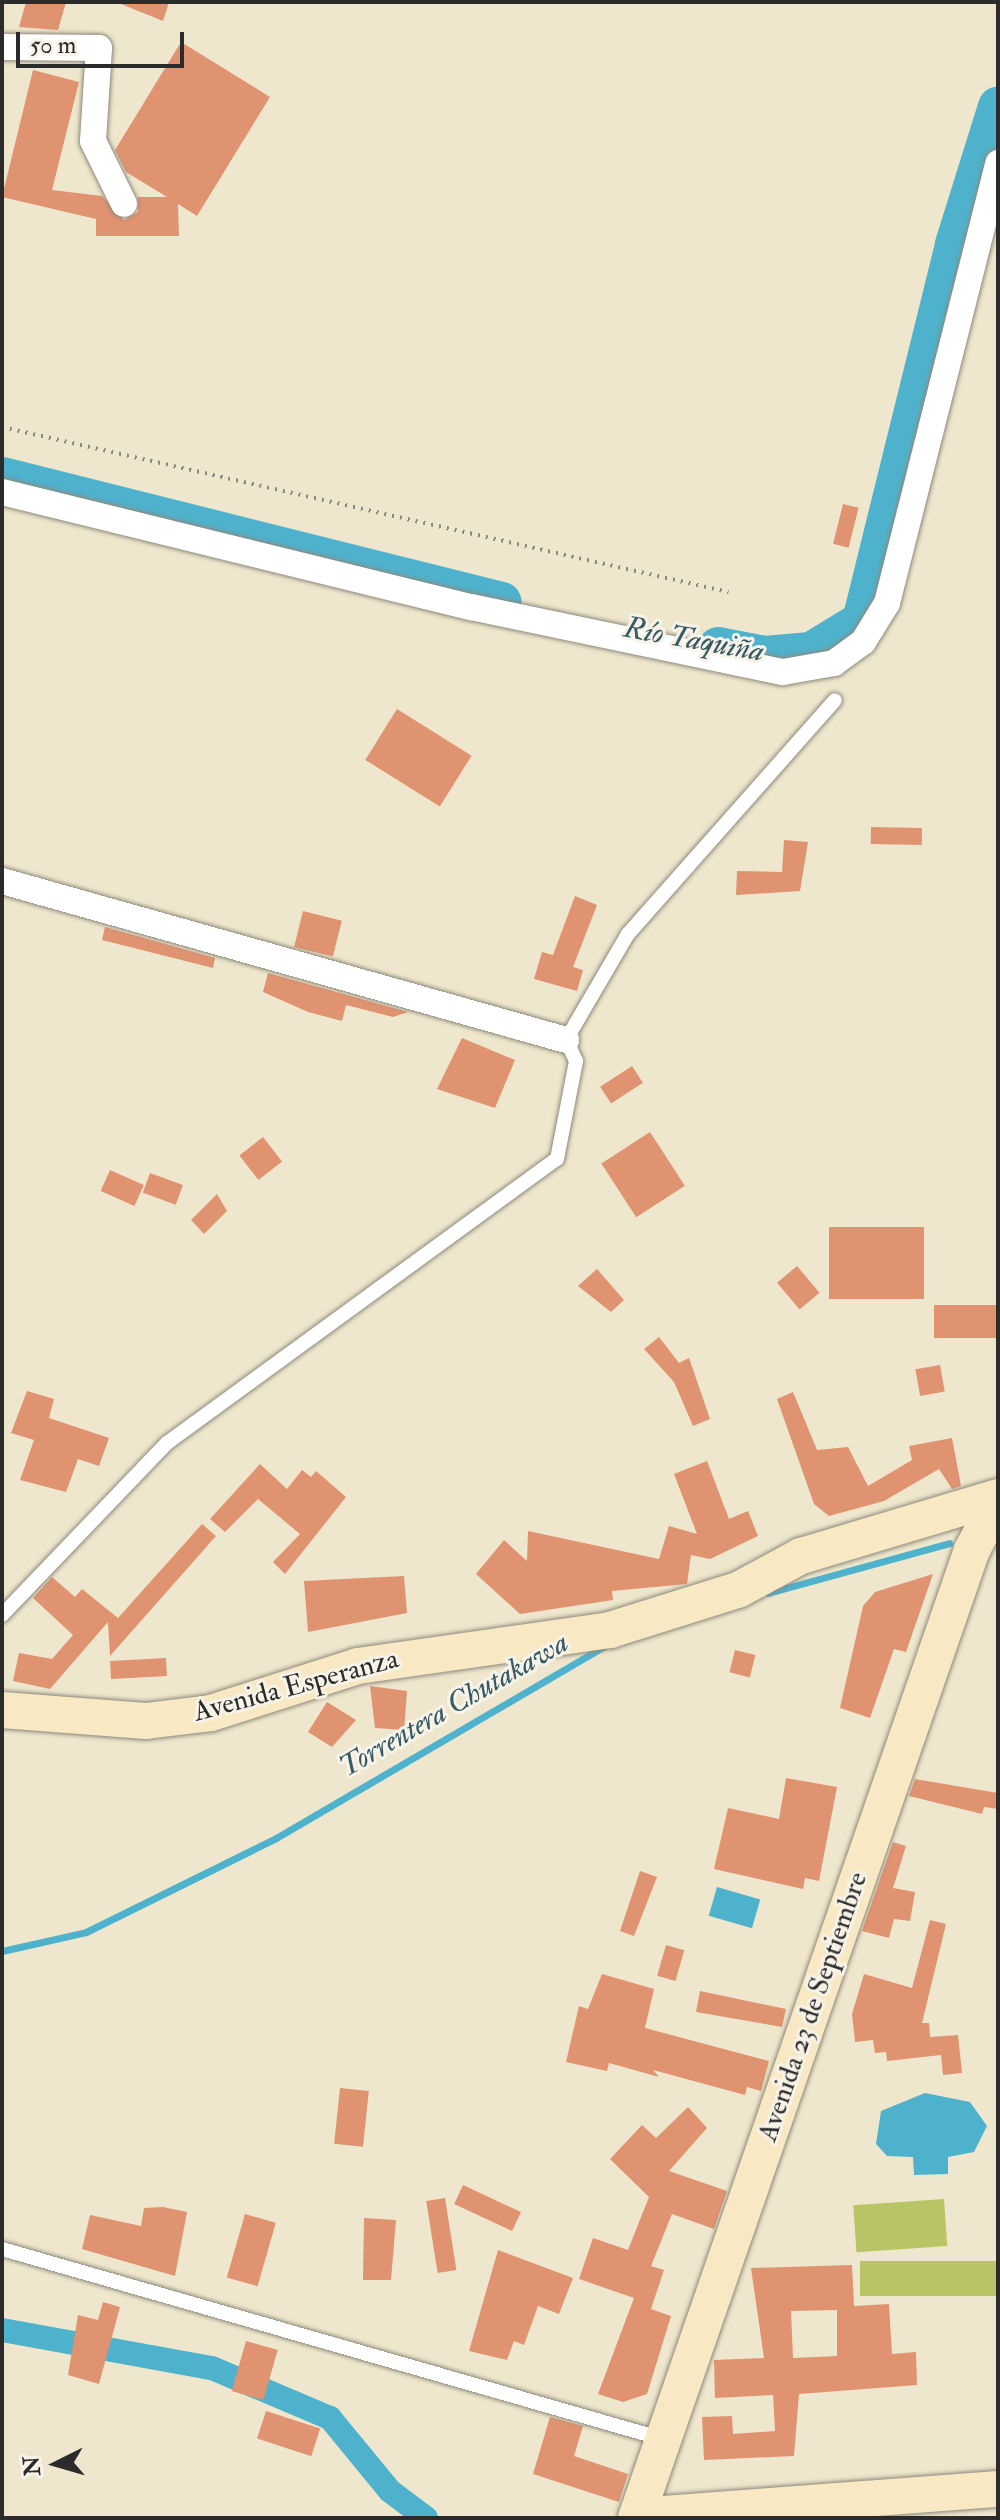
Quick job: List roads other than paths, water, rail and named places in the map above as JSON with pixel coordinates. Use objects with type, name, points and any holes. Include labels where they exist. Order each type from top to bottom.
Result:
[{"type":"main road","name":"Avenida 23 de Septiembre","points":[[636,2517],[972,1550],[995,1504]]},
{"type":"main road","name":"Avenida Esperanza","points":[[2,1710],[146,1721],[211,1713],[358,1666],[610,1630],[738,1590],[801,1556],[995,1504]]},
{"type":"main road","points":[[636,2517],[998,2489]]},
{"type":"street","points":[[2,47],[99,48],[93,141],[124,204]]},
{"type":"street","points":[[2,492],[471,607],[767,669],[834,663],[863,642],[887,603],[998,163]]},
{"type":"street","points":[[2,881],[566,1040]]},
{"type":"lane","points":[[2,1615],[167,1443],[557,1159],[576,1061],[566,1040],[628,934],[835,700]]},
{"type":"lane","points":[[2,2249],[663,2439]]},
{"type":"water","points":[[717,1887],[760,1899],[752,1928],[709,1916]]},
{"type":"water","points":[[925,2093],[970,2102],[987,2126],[974,2152],[948,2157],[948,2174],[914,2175],[913,2157],[887,2156],[876,2144],[881,2111]]},
{"type":"waterway","name":"Río Taquiña","points":[[718,647],[765,656],[811,652],[862,621],[955,244],[998,107]]},
{"type":"waterway","name":"Río Taquiña","points":[[2,477],[502,602]]},
{"type":"waterway","name":"Torrentera Chutakawa","points":[[768,1593],[949,1543]]},
{"type":"waterway","name":"Torrentera Chutakawa","points":[[2,1951],[86,1932],[276,1838],[604,1646]]},
{"type":"waterway","points":[[2,2330],[212,2368],[330,2418],[390,2491],[426,2518]]}]
